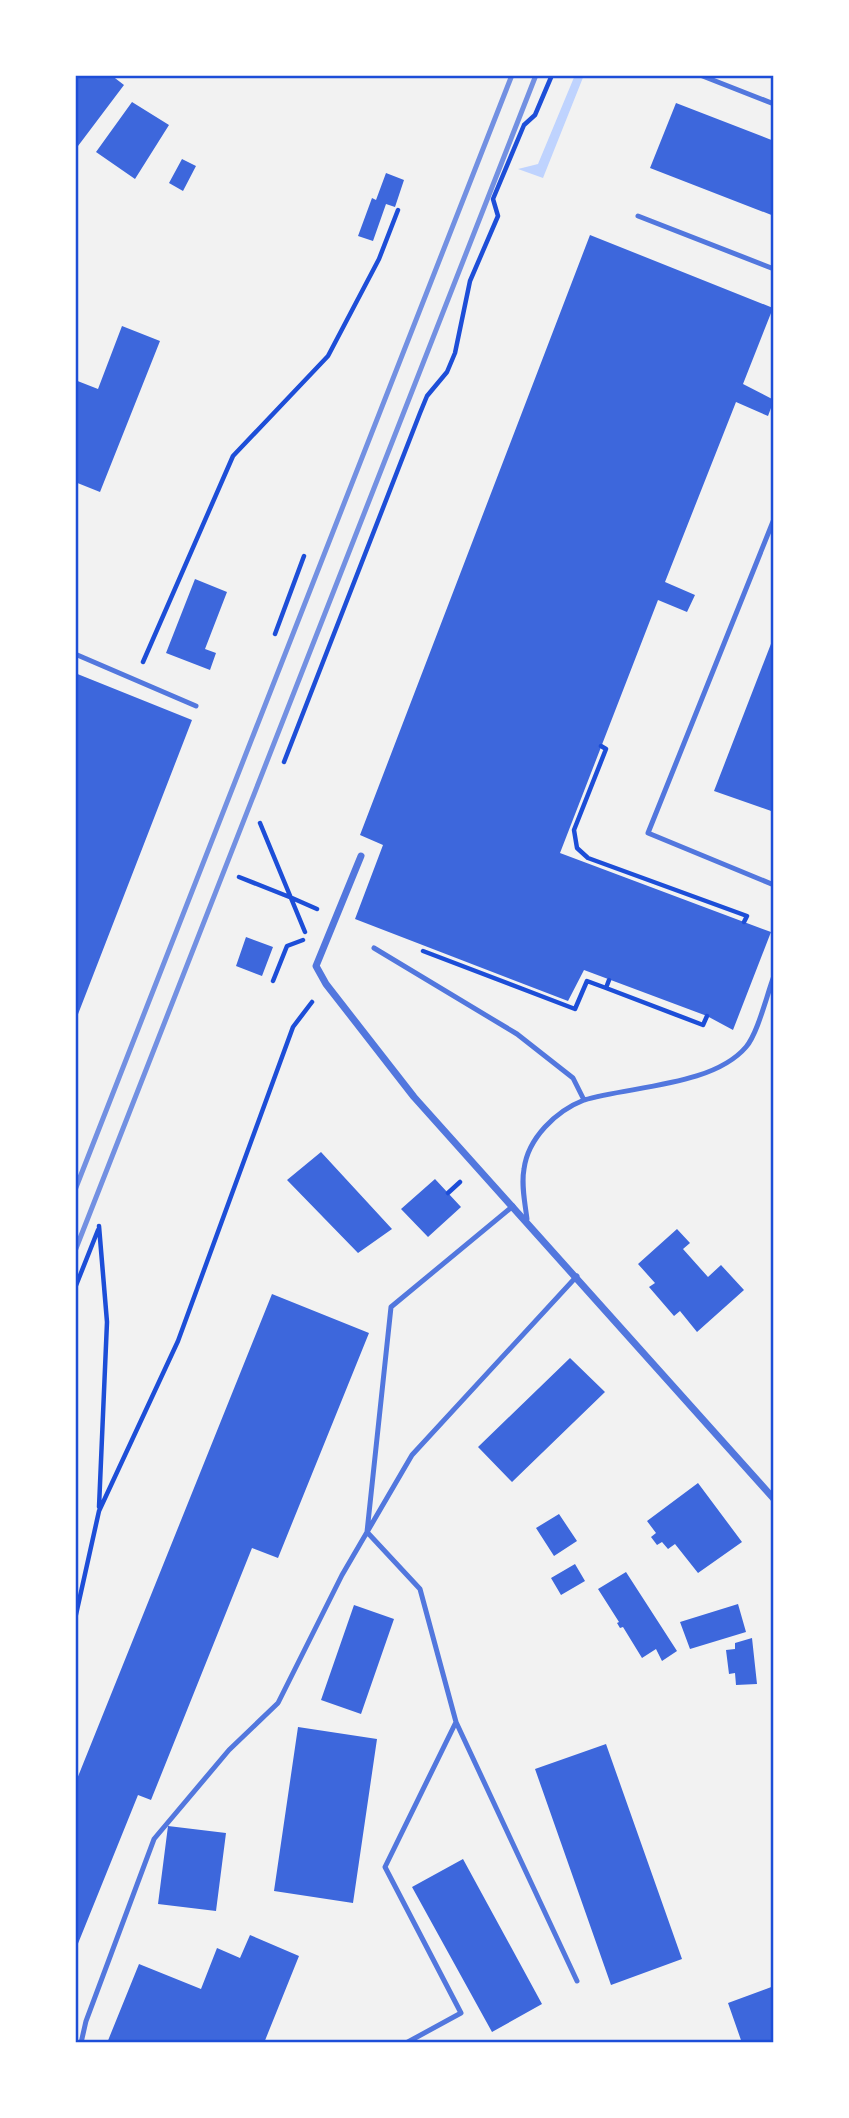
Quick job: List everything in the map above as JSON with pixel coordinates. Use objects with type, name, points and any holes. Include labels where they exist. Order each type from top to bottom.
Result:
[{"type":"street","points":[[361,856],[316,966],[326,984],[414,1097],[527,1219],[774,1499]]},
{"type":"lane","points":[[700,75],[774,104]]},
{"type":"lane","points":[[638,216],[774,270]]},
{"type":"lane","points":[[774,519],[648,833],[774,885]]},
{"type":"lane","points":[[75,654],[196,706]]},
{"type":"lane","points":[[374,948],[517,1034],[573,1078],[583,1100]]},
{"type":"lane","points":[[527,1219],[524,1169],[529,1152],[552,1118],[567,1106],[583,1100],[701,1074],[723,1065],[747,1046],[774,976]]},
{"type":"lane","points":[[514,1205],[391,1307],[367,1532],[420,1589],[456,1722],[577,1981]]},
{"type":"lane","points":[[81,2043],[86,2021],[154,1839],[229,1750],[278,1703],[367,1532],[412,1455],[577,1276]]},
{"type":"lane","points":[[407,2043],[461,2012],[385,1867],[456,1722]]},
{"type":"path","points":[[284,762],[420,413],[428,396],[447,372],[455,354],[470,281],[498,216],[493,199],[524,125],[535,116],[552,75]]},
{"type":"path","points":[[135,680],[233,456],[328,356],[379,259],[398,210]]},
{"type":"path","points":[[275,634],[304,556]]},
{"type":"path","points":[[239,877],[292,898],[260,823]]},
{"type":"path","points":[[292,898],[336,917]]},
{"type":"path","points":[[273,981],[287,946],[307,938]]},
{"type":"path","points":[[414,947],[575,1009],[587,981],[704,1025],[707,1016]]},
{"type":"path","points":[[606,988],[609,980]]},
{"type":"path","points":[[99,1511],[177,1340],[293,1027],[326,984]]},
{"type":"path","points":[[75,1288],[99,1226],[107,1322],[99,1511],[75,1619]]},
{"type":"water","points":[[575,75],[584,75],[543,178],[518,169],[538,164]]},
{"type":"building","points":[[75,75],[111,75],[124,85],[75,150]]},
{"type":"building","points":[[132,102],[169,125],[135,179],[96,152]]},
{"type":"building","points":[[676,103],[774,141],[774,216],[650,168]]},
{"type":"building","points":[[182,159],[196,166],[183,191],[169,183]]},
{"type":"building","points":[[386,173],[404,180],[395,207],[386,204],[373,241],[358,236],[372,198],[376,200]]},
{"type":"building","points":[[590,235],[773,308],[743,384],[774,400],[768,416],[736,402],[665,582],[695,595],[687,612],[658,600],[560,853],[771,932],[733,1030],[707,1016],[584,970],[568,1001],[355,919],[383,845],[360,835]]},
{"type":"building","points":[[122,326],[160,341],[100,492],[75,482],[75,380],[98,389]]},
{"type":"building","points":[[195,579],[227,592],[205,649],[216,653],[210,670],[166,653]]},
{"type":"building","points":[[774,636],[774,812],[714,791]]},
{"type":"building","points":[[75,673],[192,720],[75,1022]]},
{"type":"building","points":[[246,937],[273,947],[262,976],[236,966]]},
{"type":"building","points":[[321,1152],[392,1229],[358,1253],[287,1180]]},
{"type":"building","points":[[435,1179],[461,1207],[428,1237],[401,1209]]},
{"type":"building","points":[[677,1229],[690,1243],[683,1249],[708,1277],[721,1265],[744,1290],[697,1332],[680,1311],[674,1316],[649,1287],[655,1283],[638,1264]]},
{"type":"building","points":[[272,1294],[369,1333],[278,1558],[252,1548],[151,1800],[138,1795],[75,1951],[75,1784]]},
{"type":"building","points":[[570,1358],[605,1392],[512,1482],[478,1447]]},
{"type":"building","points":[[698,1483],[742,1542],[698,1573],[675,1544],[668,1549],[662,1542],[657,1545],[651,1537],[656,1533],[647,1521]]},
{"type":"building","points":[[559,1514],[577,1541],[554,1556],[536,1528]]},
{"type":"building","points":[[575,1564],[585,1581],[561,1595],[551,1578]]},
{"type":"building","points":[[626,1572],[677,1651],[662,1661],[656,1649],[642,1658],[623,1627],[620,1628],[598,1589]]},
{"type":"building","points":[[738,1604],[746,1632],[690,1649],[680,1622]]},
{"type":"building","points":[[354,1605],[394,1619],[361,1714],[321,1700]]},
{"type":"building","points":[[752,1638],[757,1684],[736,1685],[735,1673],[729,1674],[726,1650],[735,1649],[735,1643]]},
{"type":"building","points":[[298,1727],[377,1739],[353,1903],[274,1891]]},
{"type":"building","points":[[606,1744],[682,1959],[611,1985],[535,1769]]},
{"type":"building","points":[[168,1826],[226,1833],[216,1911],[158,1904]]},
{"type":"building","points":[[463,1859],[542,2004],[492,2032],[412,1887]]},
{"type":"building","points":[[250,1935],[299,1956],[264,2043],[107,2043],[139,1964],[201,1989],[217,1948],[240,1958]]},
{"type":"building","points":[[774,1986],[774,2043],[742,2043],[728,2003]]},
{"type":"railway","points":[[75,1190],[512,75]]},
{"type":"railway","points":[[75,1251],[536,75]]}]
